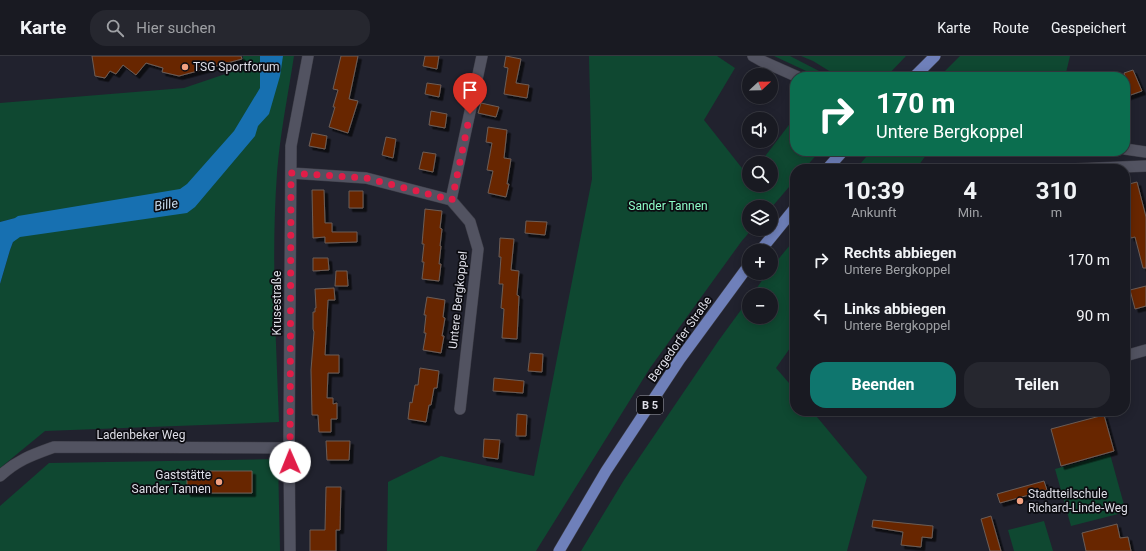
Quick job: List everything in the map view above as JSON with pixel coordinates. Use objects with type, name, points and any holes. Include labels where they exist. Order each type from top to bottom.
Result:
[{"type":"main road","points":[[919,72],[935,56]]},
{"type":"main road","points":[[831,164],[839,156]]},
{"type":"main road","points":[[766,244],[790,214]]},
{"type":"main road","name":"Bergedorfer Straße","points":[[558,551],[606,471],[680,359],[742,275]]},
{"type":"street","name":"Krusestraße","points":[[290,551],[289,448],[291,146],[308,56]]},
{"type":"street","points":[[291,173],[366,178],[452,200],[482,56]]},
{"type":"street","points":[[753,56],[790,73]]},
{"type":"street","points":[[1130,150],[1146,152]]},
{"type":"street","points":[[1130,167],[1146,166]]},
{"type":"street","name":"Untere Bergkoppel","points":[[452,200],[470,222],[478,249],[460,409]]},
{"type":"street","points":[[1130,355],[1146,350]]},
{"type":"street","name":"Ladenbeker Weg","points":[[0,476],[6,470],[26,457],[54,447],[289,448]]},
{"type":"green space","points":[[243,56],[294,56],[280,144],[275,204],[275,298],[279,422],[45,431],[0,468],[0,284],[13,242],[15,218],[0,222],[0,103],[184,88],[243,68]]},
{"type":"green space","name":"Sander Tannen","points":[[589,56],[717,56],[735,68],[704,120],[742,168],[742,192],[778,192],[778,156],[765,156],[771,148],[778,148],[778,139],[790,124],[790,156],[816,156],[808,164],[790,164],[790,186],[778,200],[742,200],[742,236],[746,236],[650,368],[536,551],[387,551],[388,482],[441,456],[534,476],[592,179]]},
{"type":"green space","points":[[774,56],[790,56],[821,72],[808,72]]},
{"type":"green space","points":[[801,56],[906,56],[891,72],[831,72],[813,61]]},
{"type":"green space","points":[[960,56],[1070,56],[1066,72],[944,72]]},
{"type":"green space","points":[[867,156],[925,156],[920,164],[860,164]]},
{"type":"green space","points":[[790,245],[790,348],[776,368],[790,384],[790,416],[816,416],[867,477],[847,551],[581,551],[624,480],[742,309],[742,324],[778,324],[778,288],[757,288],[762,280],[778,280],[778,260]]},
{"type":"green space","points":[[1110,454],[1126,512],[1071,526],[1055,469]]},
{"type":"green space","points":[[278,459],[280,551],[0,551],[0,506],[49,463]]},
{"type":"green space","points":[[1044,521],[1053,551],[1014,551],[1008,530]]},
{"type":"water","name":"Bille","points":[[260,56],[283,56],[280,76],[269,114],[258,126],[255,136],[195,207],[187,213],[20,237],[13,242],[0,284],[0,222],[18,216],[180,189],[187,184],[234,131],[260,88]]},
{"type":"building","name":"TSG Sportforum","points":[[92,56],[241,56],[242,59],[179,76],[162,72],[163,68],[146,63],[136,75],[123,65],[116,74],[110,71],[105,78],[95,76]]},
{"type":"building","points":[[341,56],[358,56],[349,99],[358,101],[348,133],[329,127],[338,90],[333,89]]},
{"type":"building","points":[[425,56],[439,56],[437,69],[423,66]]},
{"type":"building","points":[[506,56],[521,59],[516,83],[529,85],[527,98],[504,94],[508,68],[504,67]]},
{"type":"building","points":[[1133,70],[1142,91],[1130,95],[1130,72],[1127,72]]},
{"type":"building","points":[[427,83],[441,85],[439,97],[425,94]]},
{"type":"building","points":[[481,103],[499,107],[496,117],[478,113]]},
{"type":"building","points":[[431,111],[447,114],[445,128],[429,125]]},
{"type":"building","points":[[488,127],[507,130],[504,158],[511,159],[507,184],[509,184],[506,197],[488,193],[493,171],[487,170],[492,143],[486,142]]},
{"type":"building","points":[[312,133],[327,136],[325,149],[309,146]]},
{"type":"building","points":[[386,137],[396,139],[393,158],[382,155]]},
{"type":"building","points":[[423,152],[436,154],[433,172],[419,169]]},
{"type":"building","points":[[1137,182],[1146,217],[1146,268],[1143,268],[1135,237],[1131,238],[1130,234],[1130,184]]},
{"type":"building","points":[[312,190],[324,190],[325,223],[332,223],[332,232],[357,232],[357,242],[325,243],[325,237],[313,238]]},
{"type":"building","points":[[349,191],[363,191],[363,208],[349,208]]},
{"type":"building","points":[[425,209],[442,211],[439,264],[441,264],[439,281],[422,279],[424,244],[422,244]]},
{"type":"building","points":[[526,221],[547,222],[545,235],[525,233]]},
{"type":"building","points":[[500,238],[514,239],[511,270],[519,271],[517,295],[519,296],[517,339],[502,338],[504,309],[501,308],[503,284],[499,284],[501,257],[499,257]]},
{"type":"building","points":[[313,258],[328,258],[329,270],[313,271]]},
{"type":"building","points":[[336,271],[347,271],[348,286],[335,286]]},
{"type":"building","points":[[1146,286],[1146,306],[1135,309],[1130,290]]},
{"type":"building","points":[[334,288],[335,300],[328,300],[325,355],[339,355],[339,373],[328,373],[327,398],[333,398],[333,404],[337,403],[337,419],[331,419],[331,432],[319,432],[318,415],[312,415],[311,370],[314,332],[313,312],[315,312],[316,308],[315,289]]},
{"type":"building","points":[[427,297],[445,300],[443,317],[445,318],[442,336],[444,336],[441,353],[423,350],[426,333],[424,333],[426,315],[424,315]]},
{"type":"building","points":[[530,353],[543,354],[542,372],[528,371]]},
{"type":"building","points":[[420,368],[439,371],[437,388],[434,388],[426,422],[408,419],[410,402],[412,403],[415,385],[418,385]]},
{"type":"building","points":[[494,378],[524,381],[523,393],[493,391]]},
{"type":"building","points":[[517,414],[527,415],[526,436],[516,436]]},
{"type":"building","points":[[1104,416],[1114,451],[1061,466],[1051,429]]},
{"type":"building","points":[[484,439],[500,440],[498,459],[483,457]]},
{"type":"building","points":[[326,441],[350,441],[349,460],[327,460]]},
{"type":"building","name":"Gaststätte Sander Tannen","points":[[187,471],[252,471],[252,493],[187,493]]},
{"type":"building","points":[[1044,481],[1047,490],[1000,503],[997,494]]},
{"type":"building","points":[[326,487],[341,487],[340,530],[336,530],[336,551],[310,551],[310,530],[325,530]]},
{"type":"building","points":[[991,516],[1001,551],[990,551],[981,519]]},
{"type":"building","points":[[873,520],[933,526],[932,538],[922,537],[921,547],[901,545],[903,532],[872,527]]},
{"type":"building","points":[[1117,524],[1120,538],[1128,537],[1131,551],[1086,551],[1082,533]]},
{"type":"place","name":"TSG Sportforum","points":[[185,67]]},
{"type":"place","name":"Gaststätte Sander Tannen","points":[[219,482]]},
{"type":"place","name":"Stadtteilschule Richard-Linde-Weg","points":[[1020,501]]},
{"type":"route","points":[[290,462],[291,173],[366,178],[452,200],[470,114]]}]
